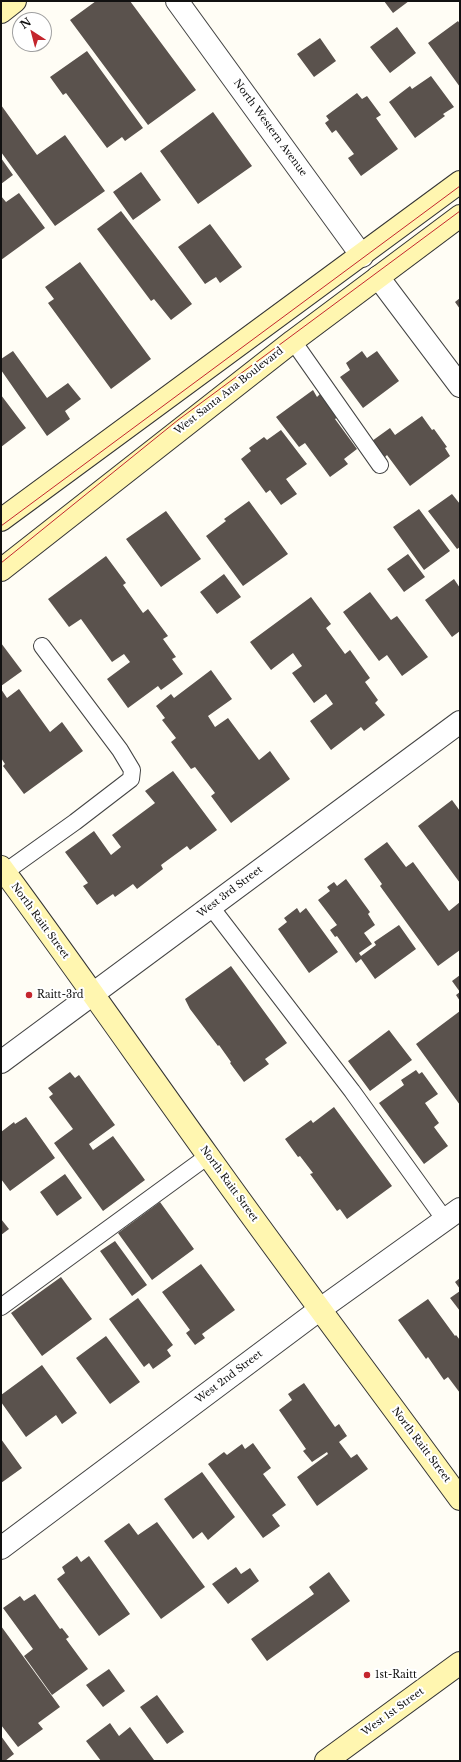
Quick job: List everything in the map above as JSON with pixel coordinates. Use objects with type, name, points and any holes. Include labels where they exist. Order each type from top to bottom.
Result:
[{"type":"main road","points":[[1,12],[15,1]]},
{"type":"main road","points":[[1,520],[362,256],[460,182]]},
{"type":"main road","name":"West Santa Ana Boulevard","points":[[1,570],[293,341],[460,216]]},
{"type":"main road","name":"North Raitt Street","points":[[3,870],[94,993],[208,1156],[319,1310],[458,1490]]},
{"type":"main road","name":"West 1st Street","points":[[326,1761],[460,1663]]},
{"type":"street","name":"North Western Avenue","points":[[177,1],[362,256]]},
{"type":"street","points":[[378,277],[460,386]]},
{"type":"street","name":"West 3rd Street","points":[[1,1062],[460,722]]},
{"type":"street","name":"West 2nd Street","points":[[1,1548],[319,1310],[452,1214]]},
{"type":"lane","points":[[293,341],[380,465]]},
{"type":"lane","points":[[3,870],[75,822],[131,779],[132,770],[120,750],[42,646]]},
{"type":"lane","points":[[210,907],[352,1091],[452,1214]]},
{"type":"lane","points":[[1,1307],[208,1156]]},
{"type":"building","points":[[96,1],[130,1],[196,90],[148,125],[70,20]]},
{"type":"building","points":[[384,1],[409,1],[393,13]]},
{"type":"building","points":[[458,21],[460,24],[460,87],[428,43]]},
{"type":"building","points":[[397,27],[416,53],[390,73],[370,47]]},
{"type":"building","points":[[320,38],[336,61],[314,77],[297,54]]},
{"type":"building","points":[[87,51],[143,128],[125,141],[122,137],[107,148],[66,93],[63,95],[50,77]]},
{"type":"building","points":[[431,76],[454,107],[443,114],[445,116],[415,138],[389,102],[410,86],[412,89]]},
{"type":"building","points":[[357,93],[362,99],[367,96],[381,115],[376,118],[398,149],[361,176],[348,158],[354,154],[336,130],[332,133],[325,123],[329,120],[326,116]]},
{"type":"building","points":[[1,105],[37,155],[65,135],[105,191],[55,226],[1,152]]},
{"type":"building","points":[[213,112],[252,166],[198,204],[160,151]]},
{"type":"building","points":[[1,158],[13,175],[1,184]]},
{"type":"building","points":[[141,172],[161,200],[133,220],[113,192]]},
{"type":"building","points":[[19,193],[45,228],[1,260],[1,196],[6,202]]},
{"type":"building","points":[[121,211],[192,304],[171,320],[154,299],[151,301],[97,229]]},
{"type":"building","points":[[210,224],[242,267],[220,283],[216,277],[205,284],[178,247]]},
{"type":"building","points":[[80,262],[151,359],[111,389],[48,303],[54,299],[45,287]]},
{"type":"building","points":[[460,298],[460,309],[455,302]]},
{"type":"building","points":[[13,351],[47,398],[68,383],[81,399],[65,411],[70,419],[47,436],[1,370],[1,359]]},
{"type":"building","points":[[362,351],[367,358],[377,351],[399,381],[363,408],[340,377],[350,370],[346,363]]},
{"type":"building","points":[[313,390],[317,397],[321,393],[338,417],[335,419],[357,449],[344,459],[348,464],[330,477],[305,443],[299,447],[276,417]]},
{"type":"building","points":[[1,395],[26,428],[1,447]]},
{"type":"building","points":[[422,416],[447,447],[445,448],[450,456],[410,486],[387,455],[384,458],[372,441],[390,428],[395,435]]},
{"type":"building","points":[[281,430],[307,464],[286,479],[297,494],[281,505],[270,490],[266,493],[241,459],[251,451],[249,448],[264,437],[267,440]]},
{"type":"building","points":[[452,494],[460,504],[460,547],[457,549],[428,511]]},
{"type":"building","points":[[249,501],[288,554],[243,586],[206,536],[226,521],[224,519]]},
{"type":"building","points":[[419,509],[450,551],[424,570],[393,527]]},
{"type":"building","points":[[166,511],[201,559],[161,587],[126,539]]},
{"type":"building","points":[[408,554],[425,577],[404,592],[387,569]]},
{"type":"building","points":[[106,556],[126,583],[123,585],[143,613],[148,609],[168,636],[163,639],[176,657],[172,659],[183,674],[161,690],[158,686],[128,708],[107,679],[130,662],[124,654],[112,662],[81,619],[69,627],[48,599]]},
{"type":"building","points":[[224,574],[241,597],[217,614],[200,592]]},
{"type":"building","points":[[454,579],[460,588],[460,631],[452,637],[425,600]]},
{"type":"building","points":[[370,592],[391,620],[397,616],[428,657],[402,676],[387,655],[379,661],[343,612]]},
{"type":"building","points":[[311,597],[331,624],[326,628],[345,654],[350,650],[370,678],[365,682],[378,700],[375,703],[385,715],[364,731],[361,727],[331,750],[310,721],[333,704],[326,694],[314,703],[292,673],[302,666],[293,653],[271,670],[250,642]]},
{"type":"building","points":[[1,643],[22,671],[1,686]]},
{"type":"building","points":[[211,670],[232,699],[208,716],[215,727],[228,718],[259,760],[270,751],[290,779],[231,823],[211,796],[215,793],[195,767],[191,769],[171,742],[176,738],[162,720],[165,718],[156,706],[171,694],[174,698]]},
{"type":"building","points":[[1,689],[7,698],[19,689],[50,732],[62,722],[83,751],[24,794],[3,766],[5,764],[1,758]]},
{"type":"building","points":[[173,771],[217,830],[190,850],[187,846],[161,865],[163,869],[137,889],[133,884],[115,897],[113,894],[97,905],[83,886],[88,883],[65,852],[94,831],[111,855],[121,847],[112,835],[155,803],[145,791]]},
{"type":"building","points":[[452,800],[460,811],[460,883],[418,826]]},
{"type":"building","points":[[387,842],[406,867],[413,862],[449,911],[460,902],[460,950],[438,966],[380,886],[382,884],[364,859]]},
{"type":"building","points":[[346,879],[370,912],[368,914],[375,925],[364,933],[372,944],[359,953],[361,956],[376,945],[374,942],[399,925],[416,949],[375,979],[361,959],[356,963],[337,936],[335,937],[330,930],[337,925],[318,900],[330,891],[327,887],[334,882],[337,886]]},
{"type":"building","points":[[297,908],[300,913],[306,908],[338,952],[309,973],[278,929],[287,922],[284,918]]},
{"type":"building","points":[[231,966],[287,1043],[265,1059],[269,1064],[244,1082],[219,1045],[218,1046],[190,1009],[185,999]]},
{"type":"building","points":[[460,975],[460,992],[452,981]]},
{"type":"building","points":[[460,992],[460,1001],[456,995]]},
{"type":"building","points":[[460,1011],[460,1105],[416,1044]]},
{"type":"building","points":[[389,1030],[412,1060],[370,1091],[348,1061]]},
{"type":"building","points":[[416,1070],[419,1074],[422,1072],[438,1094],[425,1103],[439,1123],[434,1127],[448,1146],[424,1164],[379,1103],[404,1085],[401,1080]]},
{"type":"building","points":[[70,1072],[75,1078],[79,1075],[115,1125],[89,1144],[93,1150],[113,1136],[145,1180],[103,1211],[54,1143],[73,1129],[49,1097],[53,1094],[48,1088]]},
{"type":"building","points":[[334,1107],[392,1186],[347,1219],[340,1209],[337,1211],[310,1174],[313,1173],[300,1156],[298,1157],[285,1139],[311,1120],[313,1123]]},
{"type":"building","points":[[26,1117],[55,1158],[10,1191],[1,1179],[1,1132],[14,1122],[15,1124]]},
{"type":"building","points":[[65,1174],[82,1198],[57,1216],[40,1192]]},
{"type":"building","points":[[160,1202],[194,1249],[152,1280],[118,1233]]},
{"type":"building","points":[[1,1219],[9,1229],[1,1235]]},
{"type":"building","points":[[115,1241],[147,1285],[132,1296],[100,1251]]},
{"type":"building","points":[[201,1264],[235,1310],[202,1334],[205,1338],[195,1345],[186,1333],[190,1330],[162,1292]]},
{"type":"building","points":[[61,1277],[92,1319],[42,1356],[11,1313]]},
{"type":"building","points":[[460,1278],[460,1289],[455,1282]]},
{"type":"building","points":[[460,1291],[460,1311],[450,1298]]},
{"type":"building","points":[[138,1298],[173,1345],[167,1350],[171,1356],[153,1369],[149,1363],[144,1367],[109,1319]]},
{"type":"building","points":[[428,1299],[455,1336],[456,1335],[460,1340],[460,1393],[448,1377],[444,1380],[428,1357],[426,1359],[398,1320]]},
{"type":"building","points":[[106,1336],[140,1382],[110,1404],[76,1358]]},
{"type":"building","points":[[42,1365],[77,1413],[62,1424],[56,1415],[26,1437],[1,1402],[1,1395]]},
{"type":"building","points":[[304,1383],[335,1427],[339,1424],[347,1436],[339,1442],[351,1458],[357,1454],[368,1469],[317,1506],[297,1477],[328,1454],[327,1452],[312,1462],[303,1451],[306,1449],[279,1410],[292,1400],[288,1394]]},
{"type":"building","points":[[1,1439],[22,1468],[1,1483]]},
{"type":"building","points":[[253,1443],[271,1468],[263,1474],[286,1505],[272,1515],[280,1526],[263,1538],[208,1464],[224,1452],[227,1455],[242,1444],[245,1449]]},
{"type":"building","points":[[202,1472],[235,1517],[208,1540],[202,1532],[193,1539],[164,1499]]},
{"type":"building","points":[[157,1522],[205,1587],[161,1619],[104,1541],[129,1523],[138,1535]]},
{"type":"building","points":[[77,1556],[81,1562],[89,1556],[130,1614],[99,1636],[57,1579],[65,1573],[62,1567]]},
{"type":"building","points":[[236,1567],[241,1574],[250,1568],[259,1581],[228,1604],[212,1584]]},
{"type":"building","points":[[329,1572],[350,1601],[267,1661],[251,1639],[314,1594],[309,1587]]},
{"type":"building","points":[[35,1594],[60,1629],[62,1628],[69,1637],[66,1639],[88,1669],[52,1695],[24,1656],[33,1649],[3,1608],[20,1596],[24,1601]]},
{"type":"building","points":[[1,1626],[60,1707],[38,1723],[43,1729],[18,1747],[1,1725]]},
{"type":"building","points":[[109,1669],[125,1691],[103,1707],[86,1685]]},
{"type":"building","points":[[157,1695],[184,1732],[167,1744],[140,1707]]},
{"type":"building","points":[[110,1723],[119,1736],[130,1727],[154,1760],[101,1761],[86,1741]]},
{"type":"building","points":[[1,1736],[14,1754],[5,1761],[1,1761]]},
{"type":"tram line","points":[[1,526],[460,186]]},
{"type":"tram line","points":[[1,563],[178,420],[460,211]]},
{"type":"place","name":"Raitt-3rd","points":[[29,995]]},
{"type":"place","name":"1st-Raitt","points":[[367,1675]]}]
